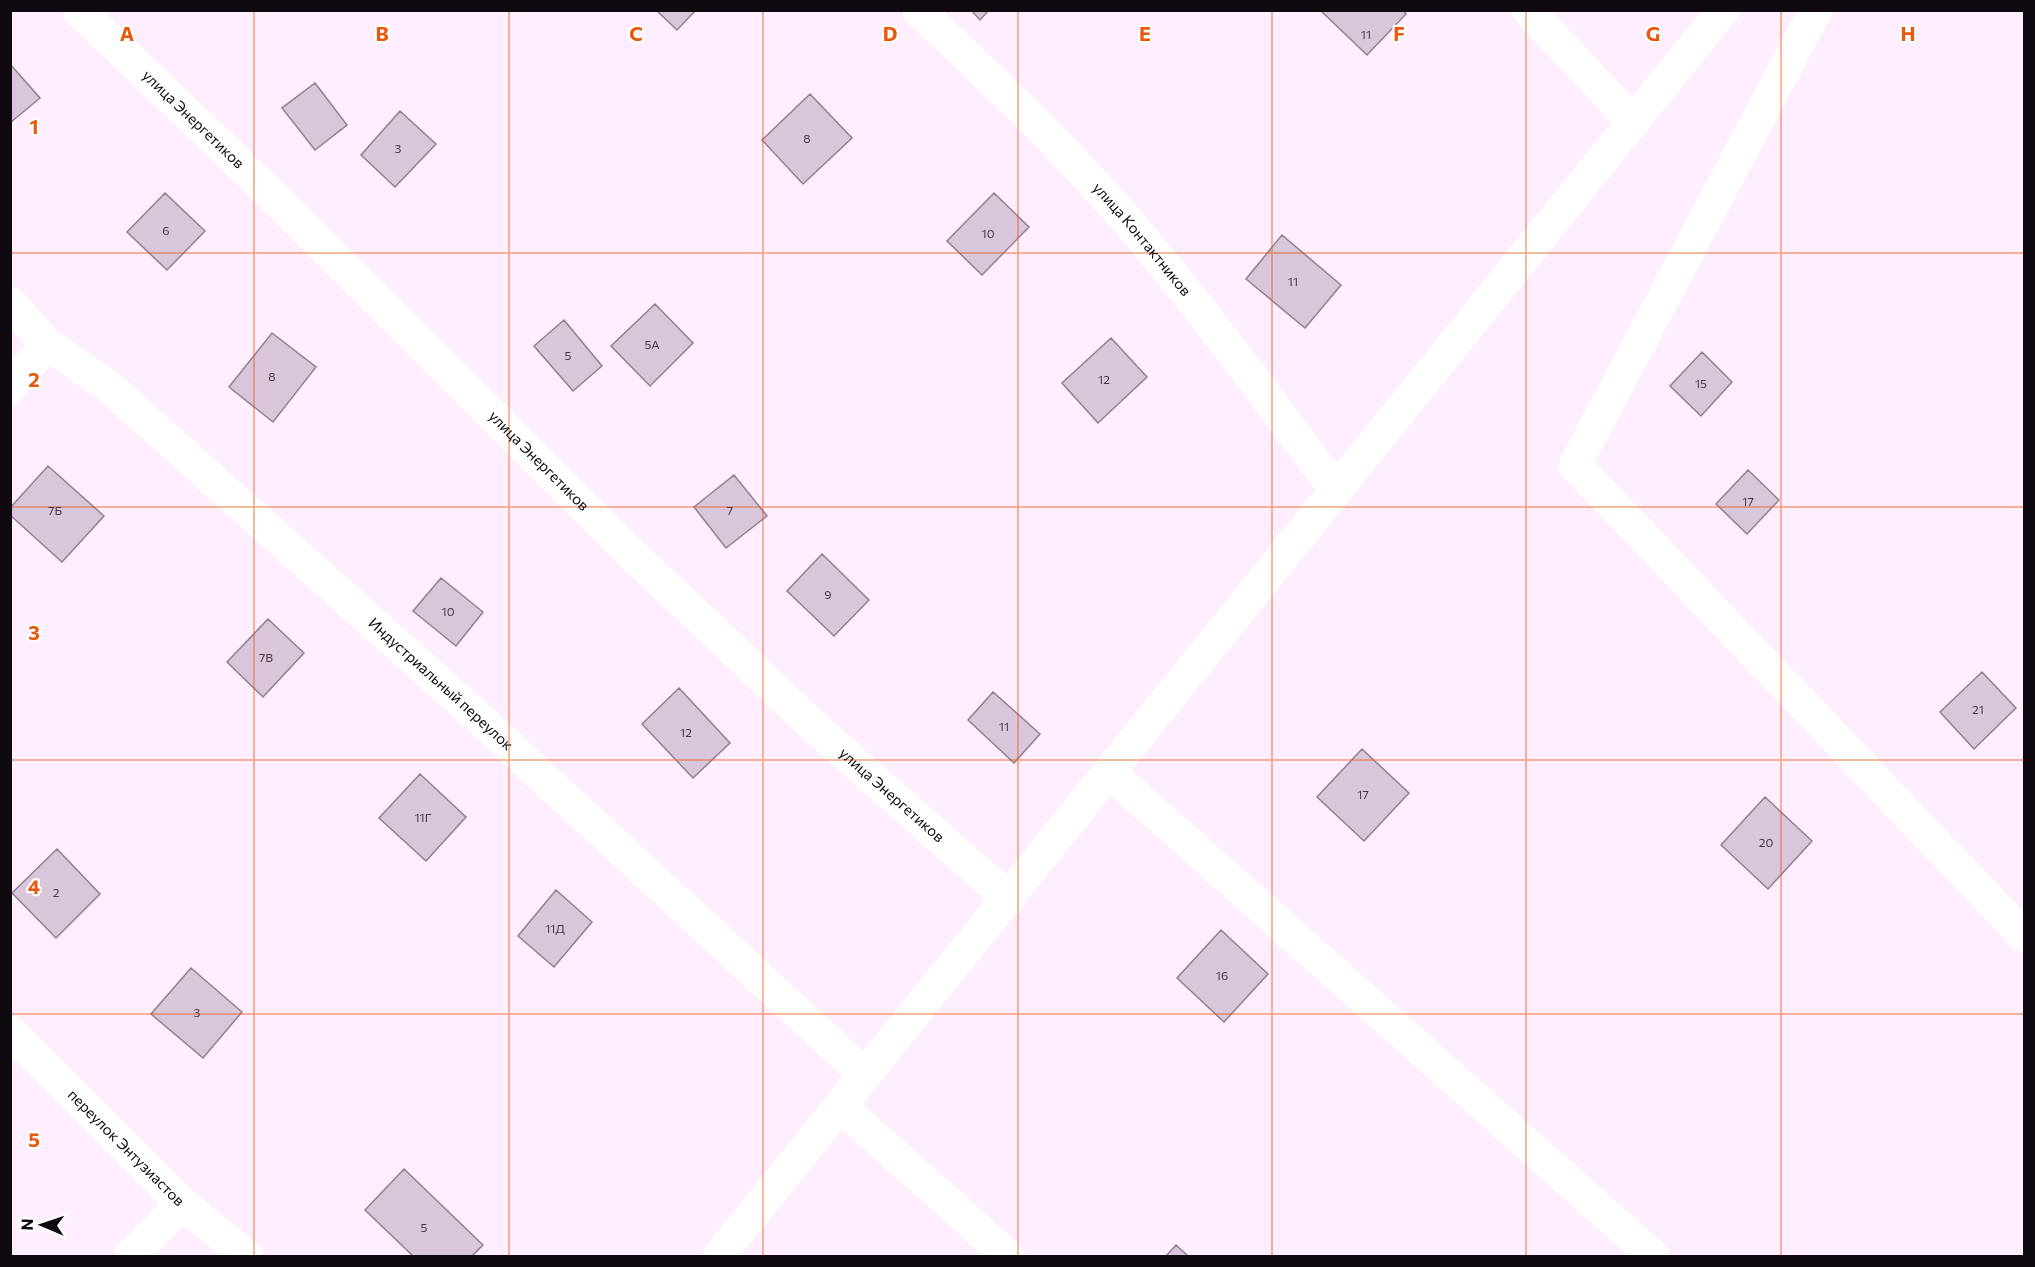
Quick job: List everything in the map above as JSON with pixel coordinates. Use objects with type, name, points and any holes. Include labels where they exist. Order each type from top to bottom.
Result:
[{"type":"street","name":"улица Энергетиков","points":[[79,10],[286,209],[635,557],[819,731],[1009,899]]},
{"type":"street","name":"улица Контактников","points":[[919,10],[1000,87],[1128,222],[1214,325],[1336,490]]},
{"type":"street","points":[[1528,10],[1633,122]]},
{"type":"street","points":[[719,1257],[1723,10]]},
{"type":"street","points":[[1816,10],[1575,465],[2025,936]]},
{"type":"street","name":"Индустриальный переулок","points":[[10,303],[47,344],[108,386],[450,691],[865,1075]]},
{"type":"street","points":[[10,388],[47,344]]},
{"type":"street","points":[[1110,773],[1653,1257]]},
{"type":"street","name":"переулок Энтузиастов","points":[[10,1032],[182,1204],[247,1257]]},
{"type":"street","points":[[840,1106],[1008,1257]]},
{"type":"street","points":[[130,1257],[182,1204]]},
{"type":"building","points":[[656,10],[696,10],[677,30]]},
{"type":"building","points":[[971,10],[989,10],[980,20]]},
{"type":"building","points":[[1320,10],[1403,10],[1406,14],[1367,55]]},
{"type":"building","points":[[10,64],[40,98],[10,123]]},
{"type":"building","points":[[315,83],[347,125],[315,150],[282,108]]},
{"type":"building","points":[[810,94],[852,138],[803,184],[762,140]]},
{"type":"building","points":[[400,111],[436,144],[395,187],[361,155]]},
{"type":"building","points":[[165,193],[205,231],[167,270],[127,232]]},
{"type":"building","points":[[994,193],[1029,227],[982,275],[947,241]]},
{"type":"building","points":[[1282,235],[1341,285],[1305,328],[1246,279]]},
{"type":"building","points":[[655,304],[693,343],[650,386],[611,346]]},
{"type":"building","points":[[564,320],[602,366],[573,391],[534,346]]},
{"type":"building","points":[[272,333],[316,367],[273,422],[229,387]]},
{"type":"building","points":[[1111,338],[1147,377],[1098,423],[1062,383]]},
{"type":"building","points":[[1702,352],[1732,382],[1701,416],[1670,386]]},
{"type":"building","points":[[48,466],[104,516],[62,562],[10,515],[10,508]]},
{"type":"building","points":[[1748,470],[1779,500],[1747,534],[1716,504]]},
{"type":"building","points":[[734,475],[767,516],[726,548],[694,507]]},
{"type":"building","points":[[822,554],[869,600],[834,636],[787,591]]},
{"type":"building","points":[[441,578],[483,612],[456,646],[413,611]]},
{"type":"building","points":[[268,619],[304,653],[263,697],[227,662]]},
{"type":"building","points":[[1982,672],[2016,708],[1974,749],[1940,712]]},
{"type":"building","points":[[679,688],[730,743],[693,778],[642,724]]},
{"type":"building","points":[[993,692],[1040,734],[1014,763],[968,720]]},
{"type":"building","points":[[1362,749],[1409,793],[1364,841],[1317,797]]},
{"type":"building","points":[[420,774],[466,817],[426,861],[379,818]]},
{"type":"building","points":[[1765,797],[1812,841],[1768,889],[1721,845]]},
{"type":"building","points":[[57,849],[100,894],[56,938],[12,893]]},
{"type":"building","points":[[556,890],[592,922],[554,967],[518,936]]},
{"type":"building","points":[[1221,930],[1268,974],[1224,1022],[1177,978]]},
{"type":"building","points":[[191,968],[242,1012],[203,1058],[151,1014]]},
{"type":"building","points":[[404,1169],[483,1245],[472,1256],[413,1256],[365,1210]]},
{"type":"building","points":[[1176,1245],[1188,1256],[1166,1256]]}]
